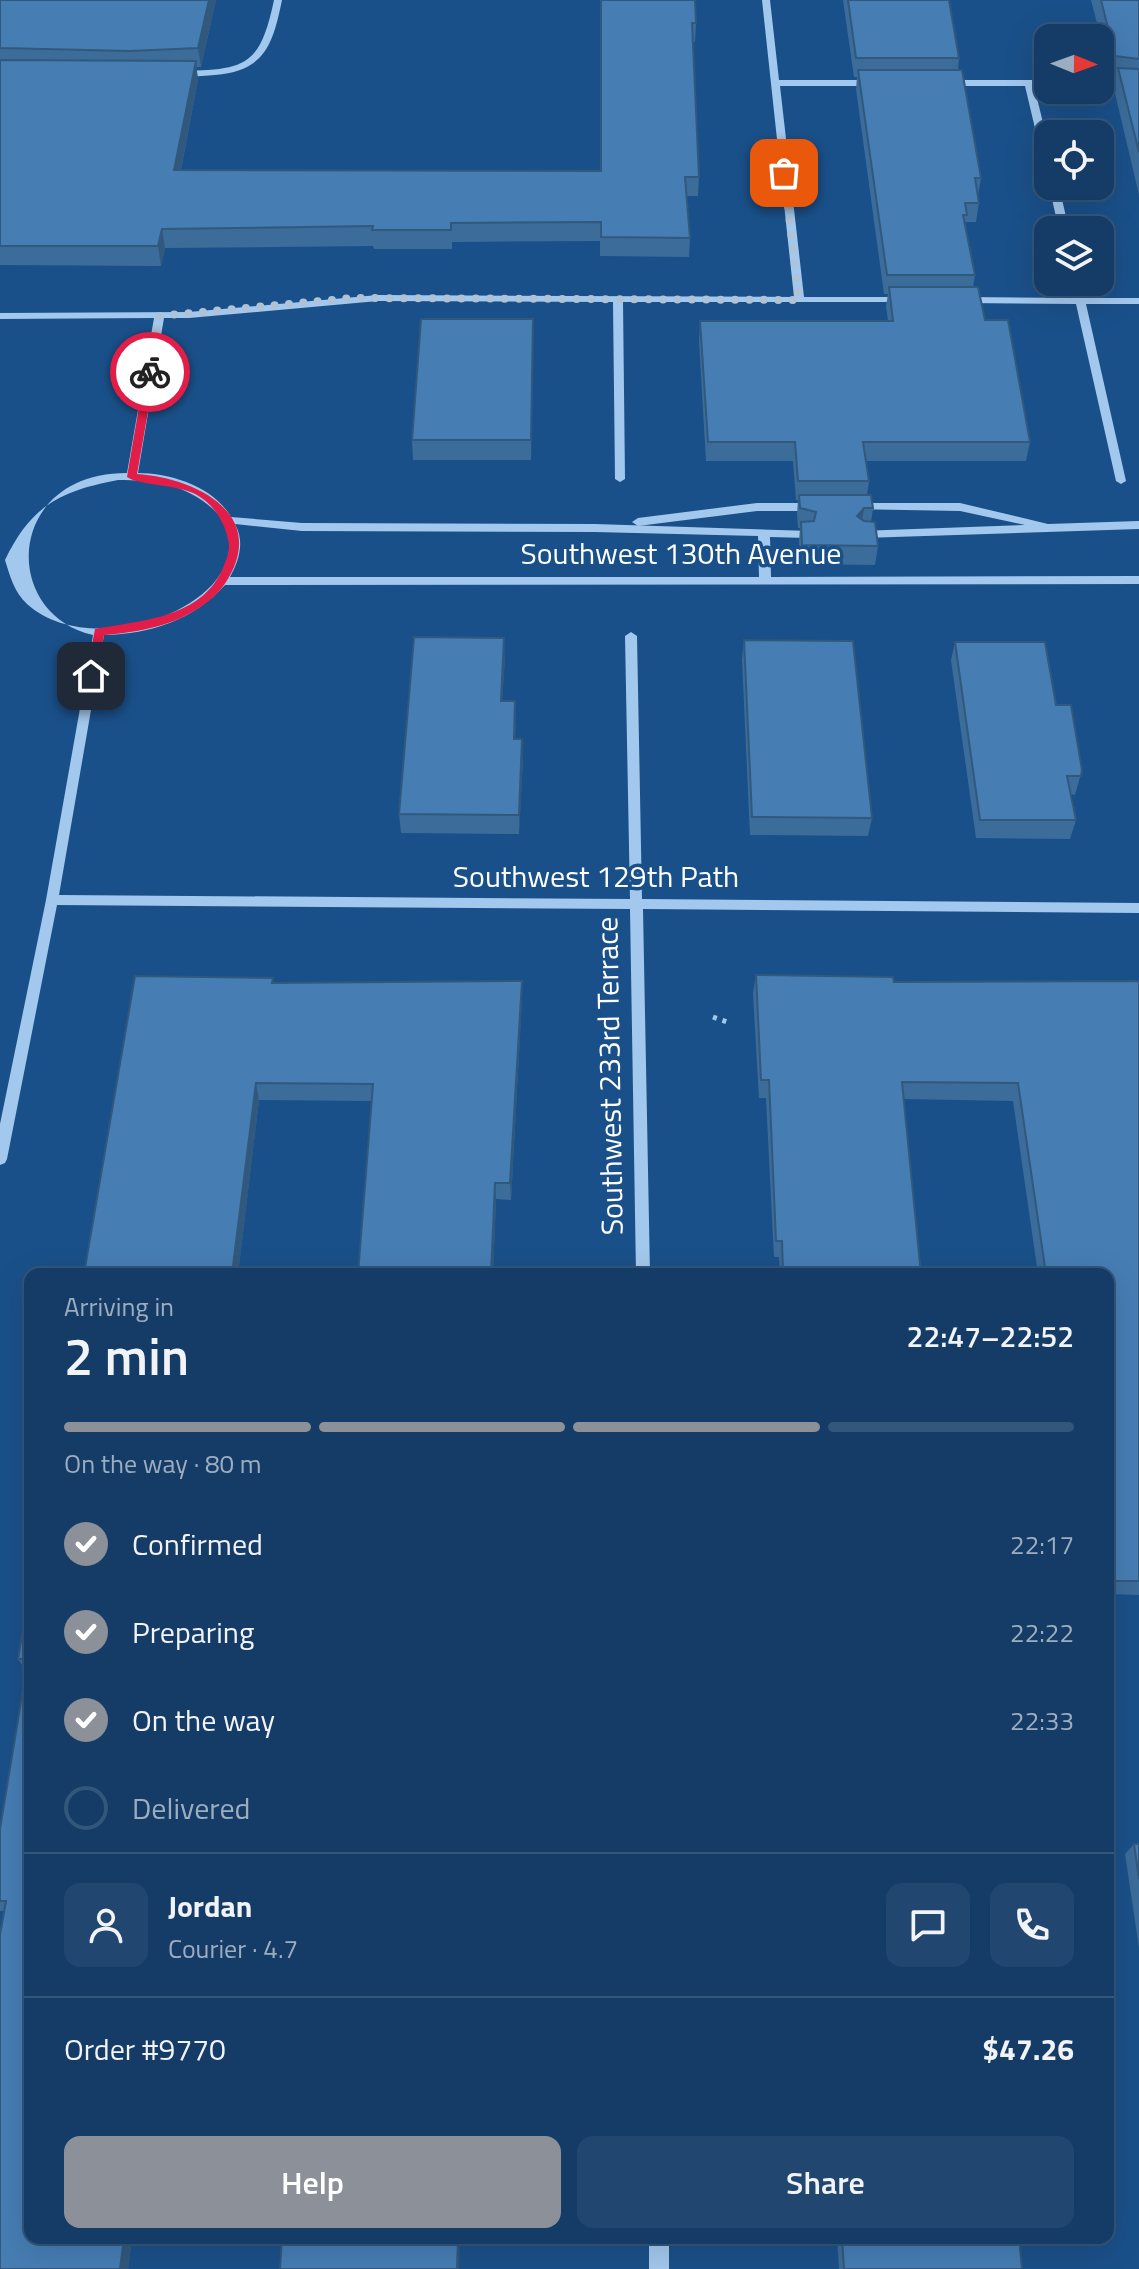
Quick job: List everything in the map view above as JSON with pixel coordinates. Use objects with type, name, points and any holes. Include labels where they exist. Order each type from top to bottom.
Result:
[{"type":"street","points":[[168,74],[215,73],[254,61],[272,38],[278,0]]},
{"type":"street","points":[[766,0],[799,300]]},
{"type":"street","points":[[774,83],[893,83]]},
{"type":"street","points":[[939,83],[1034,83]]},
{"type":"street","points":[[1029,83],[1038,120]]},
{"type":"street","points":[[1114,83],[1139,84]]},
{"type":"street","points":[[1079,296],[1121,481]]},
{"type":"street","points":[[0,316],[159,316],[353,298],[922,300]]},
{"type":"street","points":[[618,299],[620,479]]},
{"type":"street","points":[[953,300],[1139,301]]},
{"type":"street","points":[[132,477],[159,316]]},
{"type":"street","points":[[132,477],[157,478],[201,493],[229,520],[236,550],[223,581],[201,602],[171,619],[136,628],[99,632],[71,629],[26,610],[10,595],[2,578],[0,561],[15,524],[53,495],[91,482],[132,477]]},
{"type":"street","name":"Southwest 130th Avenue","points":[[595,528],[757,507],[960,507],[1043,525]]},
{"type":"street","name":"Southwest 130th Avenue","points":[[229,520],[302,527],[595,528],[807,534]]},
{"type":"street","name":"Southwest 130th Avenue","points":[[863,534],[964,534],[1043,525],[1139,525]]},
{"type":"street","points":[[764,534],[765,580]]},
{"type":"street","name":"Southwest 130th Avenue","points":[[223,581],[1139,580]]},
{"type":"street","points":[[0,1159],[52,900],[99,632]]},
{"type":"street","name":"Southwest 233rd Terrace","points":[[631,636],[643,1268]]},
{"type":"street","name":"Southwest 129th Path","points":[[52,900],[1139,908]]},
{"type":"street","points":[[659,2244],[659,2269]]},
{"type":"path","points":[[713,1017],[730,1023]]},
{"type":"building","points":[[0,0],[209,0],[198,48],[130,51],[0,48]]},
{"type":"building","points":[[601,0],[695,0],[696,23],[692,23],[699,177],[685,177],[690,238],[601,237],[601,222],[451,223],[451,230],[372,230],[373,226],[162,229],[158,246],[0,246],[0,60],[196,61],[174,170],[601,171]]},
{"type":"building","points":[[848,0],[949,0],[959,58],[856,58]]},
{"type":"building","points":[[1101,0],[1139,0],[1139,59],[1115,56],[1114,24],[1107,24]]},
{"type":"building","points":[[1118,68],[1139,69],[1139,152]]},
{"type":"building","points":[[858,70],[962,70],[981,178],[975,178],[979,203],[965,203],[967,215],[963,215],[975,275],[887,275]]},
{"type":"building","points":[[889,287],[978,287],[985,320],[1008,320],[1030,442],[863,442],[869,481],[798,481],[795,442],[708,442],[700,321],[893,321]]},
{"type":"building","points":[[421,319],[533,319],[531,440],[412,440]]},
{"type":"building","points":[[799,495],[871,495],[873,508],[864,508],[857,516],[864,521],[875,522],[878,546],[802,545],[801,522],[814,521],[816,512],[800,508]]},
{"type":"building","points":[[414,637],[504,638],[501,701],[515,701],[514,739],[522,739],[519,815],[399,814]]},
{"type":"building","points":[[744,640],[853,641],[872,818],[752,817]]},
{"type":"building","points":[[955,642],[1045,642],[1056,705],[1071,705],[1082,770],[1081,776],[1067,776],[1076,820],[980,820]]},
{"type":"building","points":[[756,975],[893,977],[894,982],[1139,981],[1139,1581],[1114,1581],[1114,1268],[1045,1268],[1018,1083],[902,1082],[920,1268],[783,1268],[782,1241],[776,1241],[769,1080],[761,1080]]},
{"type":"building","points":[[135,976],[273,978],[272,983],[522,981],[510,1183],[495,1183],[491,1268],[358,1268],[373,1084],[256,1083],[233,1268],[85,1268]]},
{"type":"building","points":[[24,1624],[24,1659],[18,1659]]},
{"type":"building","points":[[24,1683],[24,2244],[123,2244],[120,2269],[0,2269],[0,1935],[6,1901],[0,1901],[0,1829]]},
{"type":"building","points":[[1134,1844],[1139,1844],[1139,1879]]},
{"type":"building","points":[[282,2244],[458,2244],[457,2269],[280,2269]]},
{"type":"building","points":[[842,2244],[1020,2244],[1022,2269],[844,2269]]},
{"type":"way so far","points":[[150,372],[159,316],[353,298],[799,300],[784,173]]},
{"type":"route","points":[[91,676],[99,632],[136,628],[171,619],[201,602],[223,581],[236,550],[235,534],[229,520],[218,505],[201,493],[157,478],[132,477],[150,372]]}]
